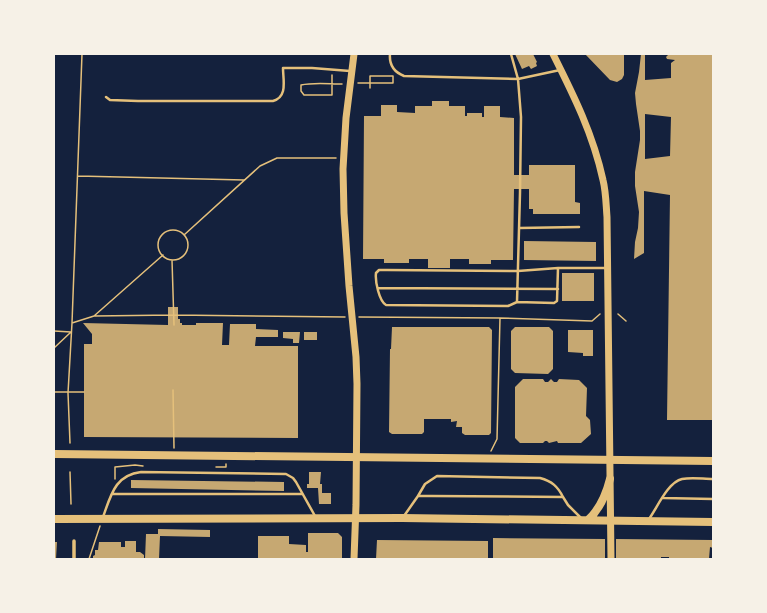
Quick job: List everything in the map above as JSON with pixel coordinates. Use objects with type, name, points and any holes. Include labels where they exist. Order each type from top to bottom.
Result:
[{"type":"main road","points":[[354,54],[346,118],[344,158],[344,213],[357,384],[356,519],[354,559]]},
{"type":"main road","points":[[553,54],[589,130],[604,181],[608,217],[611,559]]},
{"type":"main road","points":[[54,454],[713,461]]},
{"type":"main road","points":[[586,520],[599,508],[610,479]]},
{"type":"main road","points":[[54,519],[402,518],[713,522]]},
{"type":"street","points":[[74,541],[74,559]]},
{"type":"lane","points":[[390,54],[392,67],[400,75],[404,76],[518,79],[561,70]]},
{"type":"lane","points":[[511,54],[518,79],[521,125],[517,302]]},
{"type":"lane","points":[[106,97],[110,100],[138,101],[273,101],[279,99],[283,94],[283,68],[351,71]]},
{"type":"lane","points":[[519,228],[578,227]]},
{"type":"lane","points":[[558,268],[557,301],[554,303],[517,302],[508,306],[386,305],[380,298],[376,277],[376,273],[379,270],[518,271],[558,268],[608,268]]},
{"type":"lane","points":[[378,288],[558,288]]},
{"type":"lane","points":[[99,519],[121,479],[126,475],[141,472],[286,474],[293,478],[316,519]]},
{"type":"lane","points":[[402,518],[425,484],[437,476],[466,476],[547,479],[553,483],[568,505],[586,520]]},
{"type":"lane","points":[[647,521],[670,486],[680,479],[713,479]]},
{"type":"lane","points":[[113,494],[303,494]]},
{"type":"lane","points":[[418,496],[563,497]]},
{"type":"lane","points":[[663,498],[713,499]]},
{"type":"path","points":[[70,443],[68,393],[82,54]]},
{"type":"path","points":[[332,70],[332,96],[304,95],[301,91],[301,85],[312,84],[349,83]]},
{"type":"path","points":[[356,83],[393,83],[393,76],[370,76],[370,88]]},
{"type":"path","points":[[184,235],[260,166],[277,158],[344,158]]},
{"type":"path","points":[[77,176],[244,180]]},
{"type":"path","points":[[173,230],[181,232],[184,235],[188,242],[187,251],[180,259],[168,259],[159,250],[159,242],[164,234],[173,230]]},
{"type":"path","points":[[94,316],[163,255]]},
{"type":"path","points":[[172,260],[174,325]]},
{"type":"path","points":[[72,323],[94,316],[174,315],[500,318],[592,321],[600,313]]},
{"type":"path","points":[[618,314],[626,321]]},
{"type":"path","points":[[489,458],[497,439],[500,318]]},
{"type":"path","points":[[54,331],[71,332]]},
{"type":"path","points":[[54,348],[71,332]]},
{"type":"path","points":[[173,390],[174,456]]},
{"type":"path","points":[[54,392],[84,392]]},
{"type":"path","points":[[70,472],[71,504]]},
{"type":"path","points":[[89,559],[99,519]]},
{"type":"building","points":[[515,54],[533,54],[537,62],[537,66],[531,69],[529,66],[522,69]]},
{"type":"building","points":[[585,54],[624,54],[624,75],[622,79],[617,82],[610,80]]},
{"type":"building","points":[[641,54],[645,54],[645,80],[671,78],[671,63],[675,60],[667,59],[666,57],[668,55],[713,54],[713,420],[667,420],[670,195],[644,191],[644,253],[634,259],[639,212],[635,186],[635,172],[640,131],[635,93]],"holes":[[[645,114],[671,117],[670,156],[645,159]]]},
{"type":"building","points":[[432,101],[449,101],[449,106],[465,106],[465,116],[467,116],[467,113],[482,113],[482,117],[484,117],[484,106],[500,106],[500,117],[514,118],[514,175],[529,175],[529,165],[575,165],[575,202],[580,203],[580,214],[533,214],[533,209],[529,209],[529,189],[514,189],[513,260],[491,260],[491,264],[469,264],[469,259],[450,259],[450,268],[428,268],[428,259],[409,259],[409,263],[384,263],[384,259],[363,259],[364,116],[381,116],[381,105],[397,105],[397,112],[415,113],[415,106],[432,106]]},
{"type":"building","points":[[524,241],[596,242],[596,261],[524,260]]},
{"type":"building","points":[[562,273],[594,273],[594,301],[562,301]]},
{"type":"building","points":[[168,307],[178,307],[178,319],[180,319],[180,323],[182,323],[182,325],[196,325],[196,323],[223,323],[222,345],[229,345],[230,324],[256,324],[256,329],[278,330],[278,337],[256,337],[255,346],[298,346],[298,438],[84,437],[84,344],[92,344],[92,334],[83,323],[168,325]]},
{"type":"building","points":[[392,327],[489,327],[492,330],[491,433],[489,435],[465,435],[462,433],[462,427],[456,427],[457,421],[451,422],[451,419],[424,419],[424,432],[422,434],[392,434],[389,432],[390,349]]},
{"type":"building","points":[[515,327],[549,327],[553,331],[553,369],[548,374],[515,373],[511,369],[511,331]]},
{"type":"building","points":[[568,330],[593,330],[593,356],[583,356],[583,353],[568,352]]},
{"type":"building","points":[[283,332],[300,332],[299,343],[293,343],[293,339],[283,338]]},
{"type":"building","points":[[304,332],[317,332],[317,340],[304,340]]},
{"type":"building","points":[[523,379],[543,379],[545,382],[548,382],[551,379],[554,382],[557,382],[559,379],[579,380],[587,388],[586,416],[590,420],[591,434],[581,443],[558,443],[557,441],[549,443],[545,441],[543,443],[520,443],[515,438],[515,387]]},
{"type":"building","points":[[309,472],[321,472],[320,484],[322,484],[322,493],[331,493],[331,504],[319,504],[318,488],[307,488],[307,484],[309,484]]},
{"type":"building","points":[[131,480],[284,482],[284,491],[131,488]]},
{"type":"building","points":[[158,529],[210,530],[210,537],[160,536],[159,559],[145,559],[146,534],[158,534]]},
{"type":"building","points":[[308,533],[338,533],[342,537],[342,559],[258,559],[258,536],[289,536],[289,544],[306,545],[306,552],[308,552]]},
{"type":"building","points":[[493,538],[605,539],[605,559],[493,559]]},
{"type":"building","points":[[616,539],[713,540],[713,548],[710,547],[709,559],[669,559],[669,557],[661,557],[661,559],[616,559]]},
{"type":"building","points":[[377,540],[488,541],[488,559],[376,559]]},
{"type":"building","points":[[125,541],[136,541],[136,552],[140,552],[144,555],[144,559],[93,559],[95,550],[98,550],[99,542],[121,542],[121,547],[125,547]]},
{"type":"building","points":[[54,542],[57,542],[56,559],[54,559]]}]
